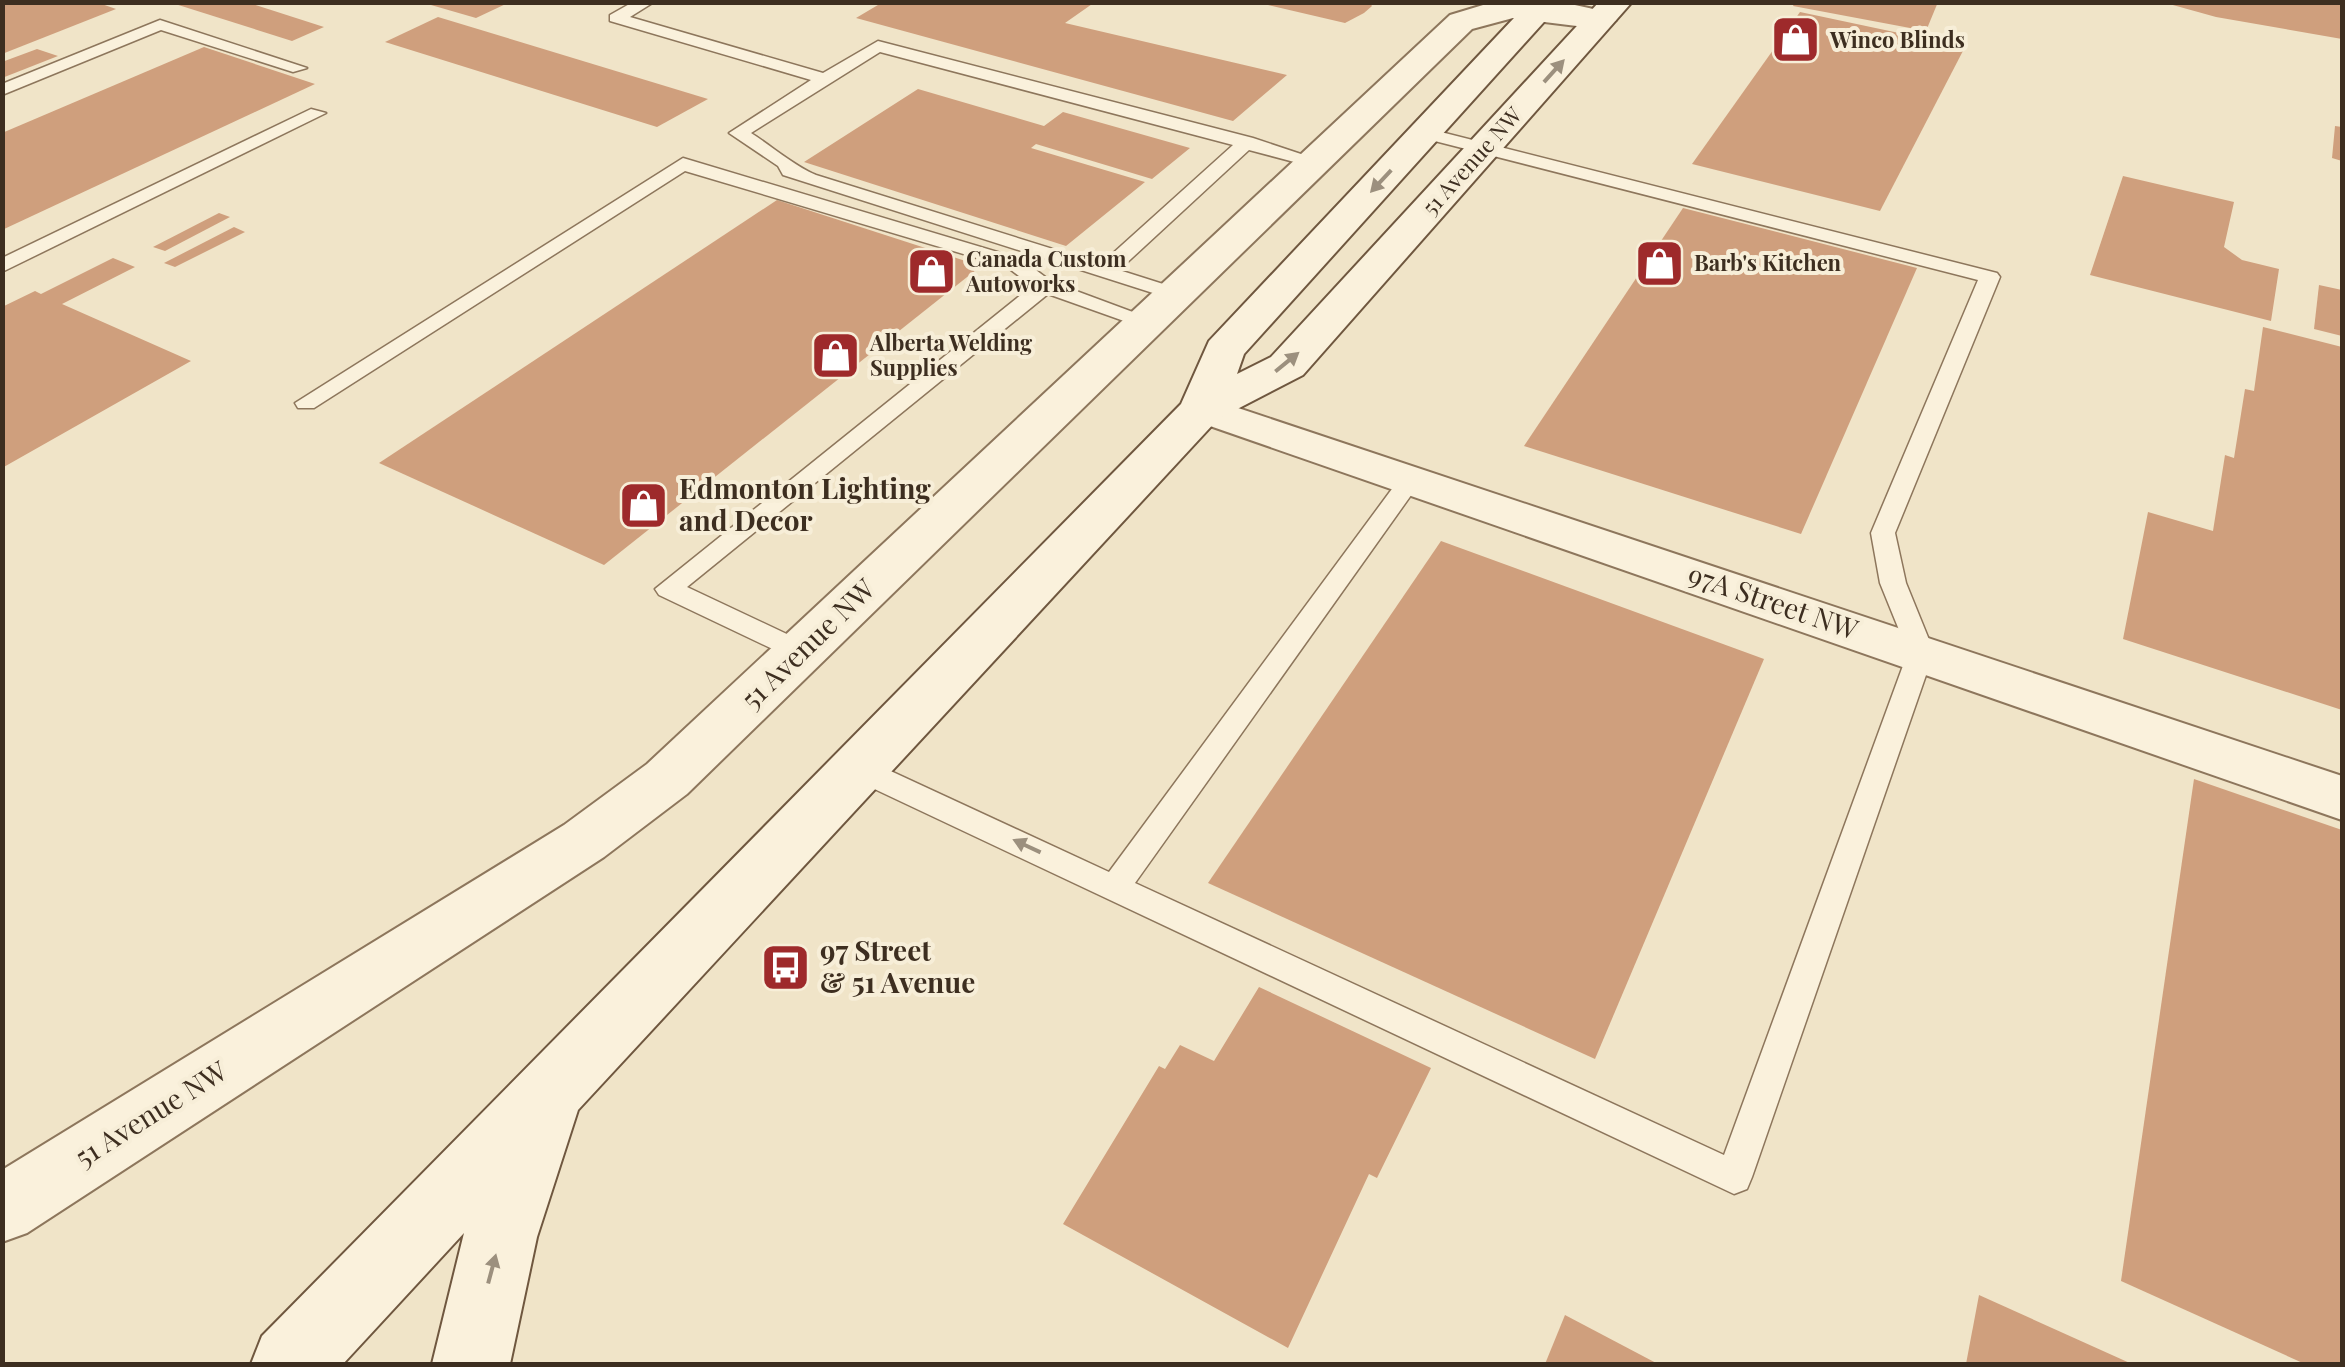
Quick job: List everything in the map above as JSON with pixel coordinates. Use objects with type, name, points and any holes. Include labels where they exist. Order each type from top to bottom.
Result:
[{"type":"main road","name":"51 Avenue NW","points":[[1202,408],[1224,350],[1544,5]]},
{"type":"main road","name":"51 Avenue NW","points":[[290,1364],[1202,408],[1287,366],[1609,11]]},
{"type":"main road","points":[[471,1364],[480,1312],[518,1173],[561,1080]]},
{"type":"street","name":"51 Avenue NW","points":[[2,1209],[584,841],[667,779],[1461,22],[1486,9],[1515,4],[1609,11]]},
{"type":"street","name":"97A Street NW","points":[[1202,408],[2342,798]]},
{"type":"lane","points":[[646,2],[616,18],[826,79]]},
{"type":"lane","points":[[2,90],[160,25],[300,68]]},
{"type":"lane","points":[[1161,308],[1105,272],[809,179],[790,171],[786,163],[738,133],[878,46],[1313,161]]},
{"type":"lane","points":[[2,266],[317,113]]},
{"type":"lane","points":[[859,768],[1734,1177],[1921,652],[1893,583],[1883,533],[1990,277],[1425,133]]},
{"type":"lane","points":[[1105,272],[1248,142]]},
{"type":"lane","points":[[306,403],[683,164],[1014,263],[1045,286],[1161,308]]},
{"type":"lane","points":[[800,652],[668,589],[1045,286]]},
{"type":"lane","points":[[1115,888],[1410,478]]},
{"type":"building","points":[[2,2],[96,2],[116,9],[2,54]]},
{"type":"building","points":[[246,2],[324,27],[292,41],[172,3]]},
{"type":"building","points":[[510,2],[476,18],[431,5]]},
{"type":"building","points":[[883,2],[1095,2],[1065,23],[1287,75],[1233,121],[856,18]]},
{"type":"building","points":[[1369,2],[1372,6],[1364,13],[1345,23],[1264,4]]},
{"type":"building","points":[[1795,2],[1938,2],[1926,31],[1793,6]]},
{"type":"building","points":[[2162,2],[2342,2],[2342,39],[2216,17]]},
{"type":"building","points":[[1800,12],[1965,47],[1880,211],[1692,164]]},
{"type":"building","points":[[438,17],[708,99],[657,127],[385,42]]},
{"type":"building","points":[[204,47],[315,84],[2,230],[2,133]]},
{"type":"building","points":[[37,49],[58,56],[2,78],[2,62]]},
{"type":"building","points":[[918,89],[1044,126],[1063,112],[1190,148],[1152,179],[1036,144],[1031,148],[1145,182],[1066,246],[804,162]]},
{"type":"building","points":[[2335,126],[2342,127],[2342,161],[2332,158]]},
{"type":"building","points":[[2123,176],[2234,202],[2224,247],[2242,260],[2279,269],[2271,321],[2090,275]]},
{"type":"building","points":[[777,200],[981,266],[604,565],[379,463]]},
{"type":"building","points":[[1683,208],[1917,268],[1801,534],[1524,446]]},
{"type":"building","points":[[219,213],[230,217],[165,251],[153,247]]},
{"type":"building","points":[[234,227],[245,232],[175,267],[164,263]]},
{"type":"building","points":[[113,258],[135,267],[62,304],[191,361],[2,468],[2,307],[35,291],[41,294]]},
{"type":"building","points":[[2319,285],[2342,290],[2342,336],[2314,329]]},
{"type":"building","points":[[2263,327],[2342,347],[2342,710],[2123,639],[2148,512],[2213,531],[2225,455],[2234,458],[2245,389],[2254,391]]},
{"type":"building","points":[[1441,541],[1764,659],[1595,1059],[1208,883]]},
{"type":"building","points":[[2194,779],[2342,830],[2342,1364],[2305,1364],[2121,1281]]},
{"type":"building","points":[[1259,987],[1431,1068],[1377,1178],[1369,1174],[1288,1348],[1063,1224],[1159,1066],[1165,1069],[1180,1045],[1214,1061]]},
{"type":"building","points":[[1979,1295],[2132,1364],[1966,1364]]},
{"type":"building","points":[[1565,1315],[1658,1364],[1545,1364]]},
{"type":"place","name":"Winco Blinds","points":[[1795,40]]},
{"type":"place","name":"Barb's Kitchen","points":[[1659,263]]},
{"type":"place","name":"Canada Custom Autoworks","points":[[931,272]]},
{"type":"place","name":"Alberta Welding Supplies","points":[[835,356]]},
{"type":"place","name":"Edmonton Lighting and Decor","points":[[644,505]]},
{"type":"place","name":"97 Street & 51 Avenue","points":[[785,967]]}]
